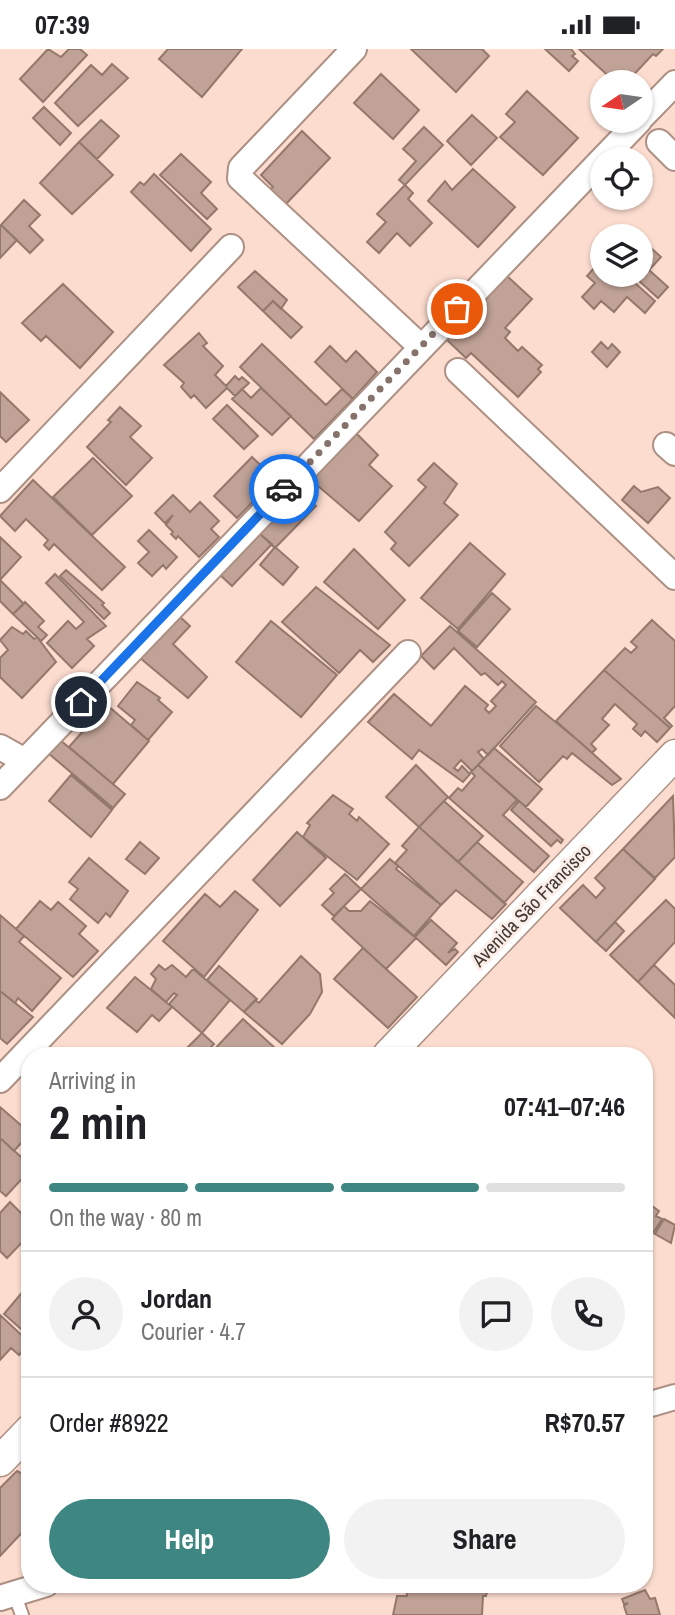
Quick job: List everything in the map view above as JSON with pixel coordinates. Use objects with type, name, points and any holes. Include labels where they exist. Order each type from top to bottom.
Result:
[{"type":"street","points":[[354,49],[241,168],[240,178],[420,346]]},
{"type":"street","points":[[653,106],[675,83]]},
{"type":"street","points":[[0,787],[420,346],[627,133]]},
{"type":"street","points":[[0,490],[231,247]]},
{"type":"street","points":[[458,371],[675,577]]},
{"type":"street","points":[[32,1047],[408,653]]},
{"type":"street","points":[[0,747],[25,761]]},
{"type":"street","name":"Avenida São Francisco","points":[[396,1047],[672,765]]},
{"type":"street","points":[[0,1080],[21,1058]]},
{"type":"street","points":[[653,1403],[675,1397]]},
{"type":"street","points":[[0,1461],[21,1439]]},
{"type":"street","points":[[12,1602],[29,1593]]},
{"type":"building","points":[[48,49],[61,57],[69,49],[80,49],[87,55],[43,102],[20,79]]},
{"type":"building","points":[[168,49],[242,49],[202,97],[159,59]]},
{"type":"building","points":[[411,49],[482,49],[489,56],[456,92]]},
{"type":"building","points":[[545,49],[571,49],[575,54],[572,56],[578,61],[569,71]]},
{"type":"building","points":[[579,49],[663,49],[656,56],[653,54],[638,70],[602,70]]},
{"type":"building","points":[[112,64],[128,78],[78,126],[55,103],[91,65],[102,75]]},
{"type":"building","points":[[381,74],[419,110],[393,139],[354,103]]},
{"type":"building","points":[[527,91],[578,138],[543,175],[500,137],[515,122],[506,114]]},
{"type":"building","points":[[44,107],[71,133],[60,145],[33,118]]},
{"type":"building","points":[[472,115],[497,138],[471,165],[447,141]]},
{"type":"building","points":[[101,120],[119,136],[97,159],[79,142]]},
{"type":"building","points":[[424,127],[443,145],[405,185],[399,180],[416,161],[403,149]]},
{"type":"building","points":[[302,131],[330,158],[284,206],[268,191],[273,187],[261,175]]},
{"type":"building","points":[[79,142],[113,175],[72,214],[40,183]]},
{"type":"building","points":[[181,154],[211,182],[201,193],[217,209],[207,219],[160,175]]},
{"type":"building","points":[[473,169],[515,207],[478,247],[428,201],[445,181],[452,190]]},
{"type":"building","points":[[154,174],[211,229],[191,251],[131,192],[140,182],[144,185]]},
{"type":"building","points":[[405,185],[413,193],[408,199],[432,223],[410,246],[397,233],[379,253],[367,242],[386,222],[377,214]]},
{"type":"building","points":[[24,200],[40,215],[29,226],[43,240],[30,253],[1,225]]},
{"type":"building","points":[[0,226],[17,240],[0,258]]},
{"type":"building","points":[[653,250],[661,257],[653,266]]},
{"type":"building","points":[[255,271],[287,300],[281,309],[273,301],[263,311],[238,287]]},
{"type":"building","points":[[653,274],[668,287],[658,298],[646,287],[653,287]]},
{"type":"building","points":[[507,276],[532,299],[505,328],[510,332],[505,338],[518,351],[522,347],[542,365],[538,369],[541,372],[518,397],[471,353],[466,358],[446,339]]},
{"type":"building","points":[[63,284],[113,332],[80,368],[46,336],[41,341],[22,323]]},
{"type":"building","points":[[591,287],[639,287],[655,301],[645,313],[627,297],[614,312],[601,301],[594,309],[582,297]]},
{"type":"building","points":[[273,301],[302,327],[291,338],[263,311]]},
{"type":"building","points":[[199,333],[207,343],[203,346],[223,366],[215,375],[226,386],[235,376],[239,380],[242,377],[249,383],[235,396],[227,388],[206,408],[194,395],[191,398],[181,387],[184,383],[164,365]]},
{"type":"building","points":[[601,342],[608,349],[612,344],[620,352],[607,367],[592,352]]},
{"type":"building","points":[[262,344],[326,405],[342,389],[353,399],[314,439],[240,367]]},
{"type":"building","points":[[330,346],[346,362],[356,351],[377,372],[353,399],[315,362]]},
{"type":"building","points":[[261,388],[291,416],[272,435],[232,399],[242,389],[251,398]]},
{"type":"building","points":[[0,392],[29,420],[6,442],[0,436]]},
{"type":"building","points":[[227,405],[258,436],[244,449],[213,419]]},
{"type":"building","points":[[120,407],[141,426],[130,437],[152,458],[126,485],[87,447],[111,422],[108,420]]},
{"type":"building","points":[[357,434],[378,455],[369,465],[392,486],[359,521],[311,480]]},
{"type":"building","points":[[252,457],[275,479],[237,518],[214,496]]},
{"type":"building","points":[[93,458],[132,496],[92,535],[53,497]]},
{"type":"building","points":[[434,463],[457,484],[444,503],[458,515],[409,566],[391,549],[396,543],[385,532],[426,487],[418,480]]},
{"type":"building","points":[[33,480],[125,567],[102,590],[54,544],[49,550],[44,545],[48,540],[26,519],[15,531],[0,516]]},
{"type":"building","points":[[634,486],[641,492],[658,487],[670,498],[648,523],[622,500]]},
{"type":"building","points":[[299,491],[316,506],[275,548],[259,533]]},
{"type":"building","points":[[173,495],[190,512],[200,502],[219,521],[211,529],[219,537],[199,557],[178,536],[176,539],[171,534],[173,532],[166,525],[173,515],[165,523],[155,513]]},
{"type":"building","points":[[149,530],[177,557],[166,569],[163,565],[152,576],[138,563],[149,552],[138,541]]},
{"type":"building","points":[[259,533],[272,544],[232,586],[219,574]]},
{"type":"building","points":[[0,537],[21,557],[0,580]]},
{"type":"building","points":[[470,543],[505,574],[458,629],[421,598]]},
{"type":"building","points":[[275,547],[298,567],[283,585],[260,565]]},
{"type":"building","points":[[354,549],[405,600],[378,629],[324,582]]},
{"type":"building","points":[[66,570],[104,603],[102,605],[110,613],[104,619],[60,576]]},
{"type":"building","points":[[55,574],[106,626],[87,639],[94,646],[72,668],[47,643],[68,621],[76,629],[84,622],[46,583]]},
{"type":"building","points":[[0,580],[24,604],[13,614],[0,601]]},
{"type":"building","points":[[316,587],[390,645],[373,662],[360,650],[339,673],[282,622]]},
{"type":"building","points":[[492,593],[510,609],[477,647],[458,631]]},
{"type":"building","points":[[25,602],[44,621],[38,627],[47,635],[41,641],[13,614]]},
{"type":"building","points":[[179,616],[190,626],[173,644],[207,677],[188,698],[140,658]]},
{"type":"building","points":[[652,620],[675,641],[675,706],[664,718],[672,726],[670,728],[604,670],[625,648],[631,653],[637,647],[631,642]]},
{"type":"building","points":[[271,621],[337,675],[301,717],[236,662]]},
{"type":"building","points":[[450,626],[536,702],[488,755],[482,749],[478,752],[484,759],[472,771],[461,760],[454,768],[458,771],[462,766],[470,774],[463,782],[419,750],[412,759],[368,722],[394,694],[431,726],[465,686],[488,705],[485,709],[489,713],[496,706],[491,701],[506,685],[502,681],[498,685],[485,673],[481,675],[454,648],[434,669],[421,656]]},
{"type":"building","points":[[12,627],[23,634],[26,631],[34,639],[37,637],[56,662],[22,698],[0,677],[0,658],[8,650],[0,640]]},
{"type":"building","points":[[604,670],[670,728],[657,742],[645,731],[641,736],[633,729],[637,724],[615,704],[602,719],[609,725],[591,744],[596,749],[592,753],[556,721]]},
{"type":"building","points":[[137,682],[160,698],[158,700],[172,712],[148,740],[131,725],[135,720],[118,706]]},
{"type":"building","points":[[100,699],[149,741],[113,784],[69,747],[99,713],[92,707]]},
{"type":"building","points":[[536,706],[621,779],[612,785],[572,753],[567,759],[563,756],[539,782],[500,746]]},
{"type":"building","points":[[60,740],[125,794],[113,808],[48,753]]},
{"type":"building","points":[[494,748],[542,789],[526,807],[478,765]]},
{"type":"building","points":[[416,765],[448,797],[419,827],[386,797]]},
{"type":"building","points":[[478,765],[517,800],[503,815],[549,856],[534,872],[449,798],[458,788],[462,791],[475,776],[471,772]]},
{"type":"building","points":[[71,775],[112,810],[91,837],[49,801]]},
{"type":"building","points":[[333,795],[353,809],[349,814],[357,821],[359,817],[389,844],[357,880],[303,837],[310,825],[307,823]]},
{"type":"building","points":[[673,796],[675,857],[655,878],[623,849]]},
{"type":"building","points":[[444,801],[483,836],[458,862],[419,827]]},
{"type":"building","points":[[519,801],[563,840],[561,843],[557,840],[551,846],[511,810]]},
{"type":"building","points":[[419,827],[506,904],[492,919],[456,890],[441,905],[395,863],[407,850],[402,846]]},
{"type":"building","points":[[297,832],[326,858],[280,906],[253,880]]},
{"type":"building","points":[[140,842],[159,858],[145,874],[126,859]]},
{"type":"building","points":[[477,842],[523,882],[504,903],[458,862]]},
{"type":"building","points":[[623,849],[655,879],[596,942],[560,908],[583,885],[596,898],[605,888],[595,878]]},
{"type":"building","points":[[89,858],[128,891],[110,917],[106,913],[98,923],[70,899],[78,889],[69,882]]},
{"type":"building","points":[[390,859],[398,866],[396,869],[441,905],[414,936],[361,889]]},
{"type":"building","points":[[345,874],[361,889],[334,916],[322,905],[334,893],[330,889]]},
{"type":"building","points":[[235,891],[258,910],[204,977],[163,941],[205,894],[220,907]]},
{"type":"building","points":[[666,900],[675,909],[675,942],[638,982],[610,955]]},
{"type":"building","points":[[40,901],[51,910],[58,902],[86,926],[79,934],[98,951],[73,977],[16,929]]},
{"type":"building","points":[[370,901],[416,938],[386,969],[332,919],[344,906],[349,911],[361,911]]},
{"type":"building","points":[[0,915],[24,936],[19,942],[61,978],[32,1011],[18,998],[15,1003],[0,991]]},
{"type":"building","points":[[431,920],[457,943],[448,953],[455,949],[458,952],[446,965],[415,937]]},
{"type":"building","points":[[615,922],[624,931],[606,951],[596,942]]},
{"type":"building","points":[[363,948],[417,997],[388,1028],[334,979]]},
{"type":"building","points":[[301,956],[320,974],[322,992],[310,1014],[282,1044],[244,1012],[255,1000],[259,1003]]},
{"type":"building","points":[[159,965],[165,970],[172,965],[186,977],[193,969],[230,1000],[202,1033],[169,1004],[177,995],[174,993],[166,1002],[151,989],[156,979],[151,974]]},
{"type":"building","points":[[654,965],[675,985],[675,1018],[638,982]]},
{"type":"building","points":[[219,966],[257,999],[244,1012],[207,980]]},
{"type":"building","points":[[135,977],[172,1007],[159,1021],[152,1015],[137,1032],[107,1008]]},
{"type":"building","points":[[0,991],[33,1017],[7,1044],[0,1038]]},
{"type":"building","points":[[243,1019],[274,1047],[217,1047]]},
{"type":"building","points":[[202,1033],[214,1044],[211,1047],[188,1047]]},
{"type":"building","points":[[0,1107],[21,1125],[21,1143],[14,1151],[0,1138]]},
{"type":"building","points":[[0,1138],[21,1157],[21,1180],[6,1196],[0,1191]]},
{"type":"building","points":[[10,1202],[21,1213],[21,1243],[7,1258],[0,1251],[0,1213]]},
{"type":"building","points":[[653,1207],[659,1211],[656,1216],[662,1219],[653,1233]]},
{"type":"building","points":[[664,1219],[675,1225],[671,1243],[655,1234]]},
{"type":"building","points":[[21,1294],[21,1329],[4,1314]]},
{"type":"building","points":[[0,1315],[21,1335],[21,1353],[19,1355],[11,1348],[0,1360]]},
{"type":"building","points":[[17,1471],[21,1473],[21,1534],[0,1556],[0,1488]]},
{"type":"building","points":[[407,1593],[487,1593],[483,1596],[482,1615],[393,1615],[397,1596],[407,1596]]},
{"type":"building","points":[[637,1593],[647,1593],[650,1599],[655,1598],[660,1615],[627,1615],[624,1606],[628,1603],[624,1604],[622,1599]]},
{"type":"way so far","points":[[284,489],[457,309]]},
{"type":"route","points":[[81,702],[284,489]]}]
